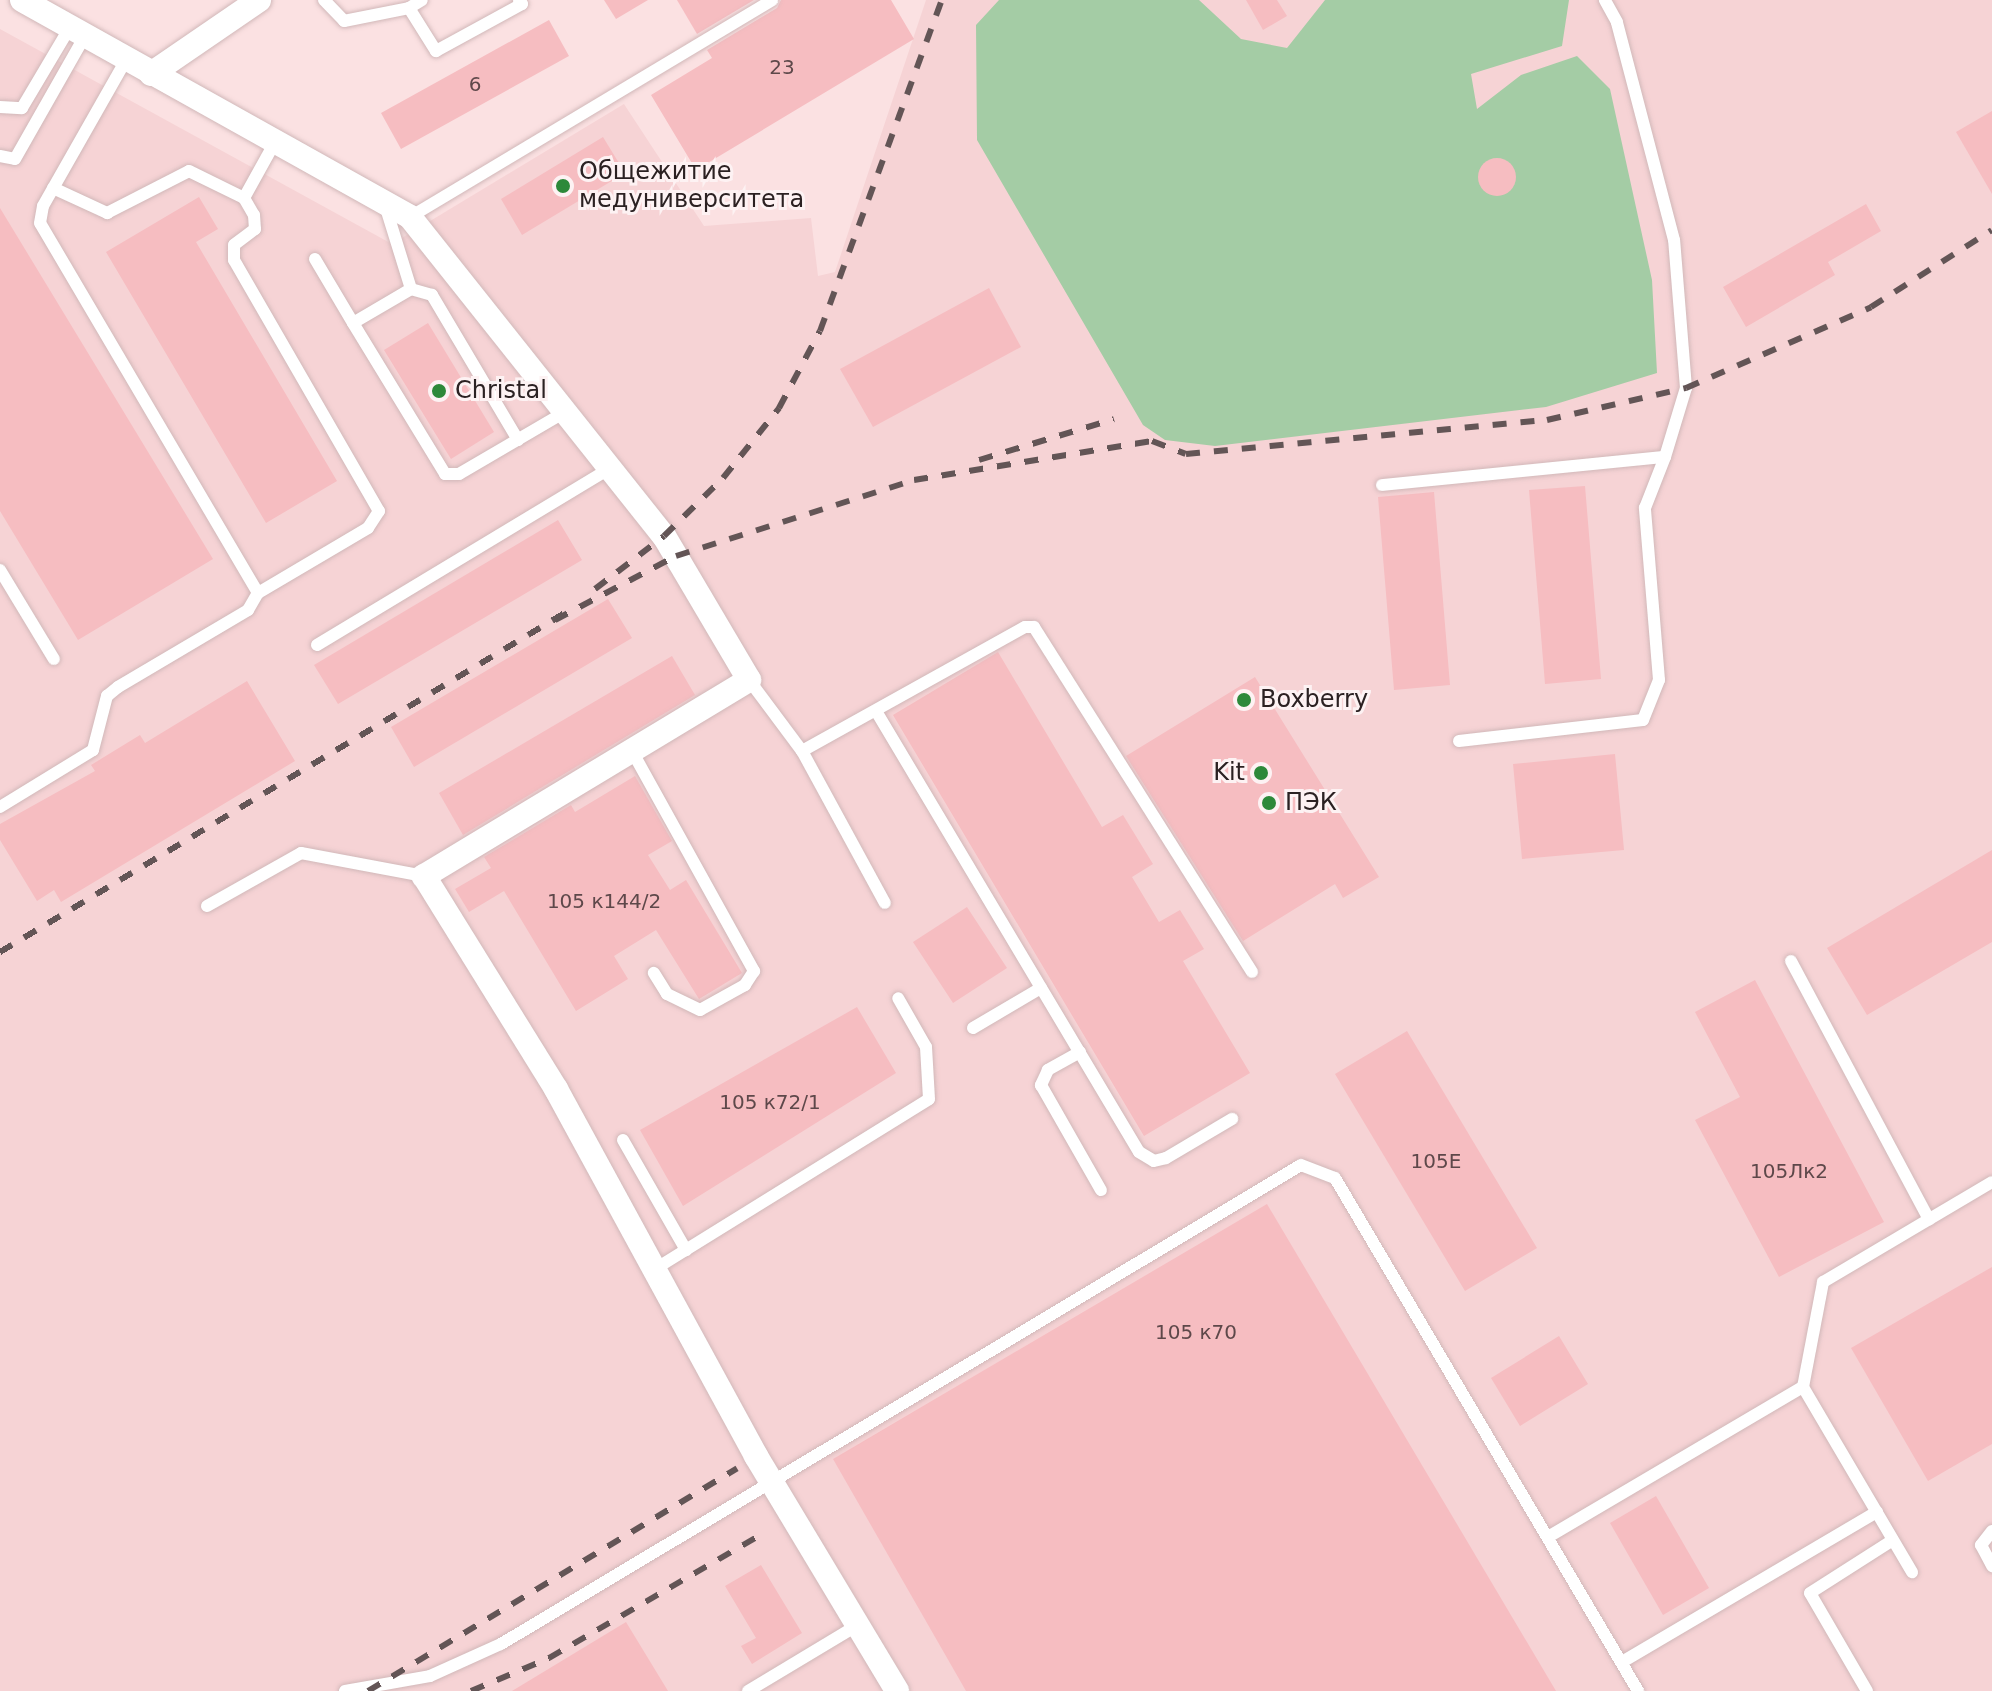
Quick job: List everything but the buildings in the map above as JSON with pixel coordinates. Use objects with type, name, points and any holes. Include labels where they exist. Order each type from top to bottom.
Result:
[{"type":"street","points":[[22,0],[410,217],[664,536],[749,680],[424,876],[556,1089],[773,1483],[897,1691]]},
{"type":"street","points":[[151,74],[259,0]]},
{"type":"lane","points":[[324,0],[344,21],[409,8],[422,0]]},
{"type":"lane","points":[[409,8],[436,51],[522,4],[519,0]]},
{"type":"lane","points":[[410,217],[772,0]]},
{"type":"lane","points":[[1459,741],[1643,720],[1659,680],[1645,508],[1665,457],[1686,388],[1674,240],[1617,22],[1605,0]]},
{"type":"lane","points":[[0,107],[22,108],[77,32]]},
{"type":"lane","points":[[0,156],[15,159],[77,32]]},
{"type":"lane","points":[[126,60],[40,214],[45,233],[258,593]]},
{"type":"lane","points":[[244,198],[275,142]]},
{"type":"lane","points":[[0,807],[93,750],[107,696],[118,687],[248,610],[258,593],[368,528],[379,511],[234,260],[234,245],[255,229],[244,198],[189,171],[107,213],[53,188]]},
{"type":"lane","points":[[384,202],[411,289]]},
{"type":"lane","points":[[315,259],[445,474],[459,474],[565,412]]},
{"type":"lane","points":[[353,323],[411,289],[432,295],[518,440]]},
{"type":"lane","points":[[1382,485],[1665,457]]},
{"type":"lane","points":[[317,645],[610,468]]},
{"type":"lane","points":[[0,570],[54,659]]},
{"type":"lane","points":[[802,751],[1025,627],[1040,631],[1252,972]]},
{"type":"lane","points":[[749,680],[802,751],[885,903]]},
{"type":"lane","points":[[876,711],[1145,1158],[1166,1158],[1232,1119]]},
{"type":"lane","points":[[632,751],[754,971],[745,985],[700,1010],[667,994],[654,973]]},
{"type":"lane","points":[[207,906],[301,853],[424,876]]},
{"type":"lane","points":[[1791,961],[1929,1219]]},
{"type":"lane","points":[[973,1028],[1041,988]]},
{"type":"lane","points":[[655,1269],[929,1099],[926,1047],[898,998]]},
{"type":"lane","points":[[1080,1052],[1048,1070],[1041,1085],[1101,1190]]},
{"type":"lane","points":[[623,1140],[686,1250]]},
{"type":"lane","points":[[345,1691],[456,1667],[773,1483],[1301,1165],[1335,1178],[1638,1691]]},
{"type":"lane","points":[[1912,1572],[1803,1387],[1823,1282],[1992,1182]]},
{"type":"lane","points":[[1548,1537],[1803,1387]]},
{"type":"lane","points":[[1622,1662],[1877,1512]]},
{"type":"lane","points":[[1992,1531],[1981,1545],[1992,1566]]},
{"type":"lane","points":[[1867,1691],[1810,1593],[1893,1540]]},
{"type":"lane","points":[[748,1691],[858,1625]]},
{"type":"shaded area","points":[[926,0],[1992,0],[1992,1691],[0,1691],[0,29],[392,244],[624,104],[704,226],[811,218],[818,276],[835,272]]},
{"type":"green space","points":[[999,0],[1199,0],[1241,39],[1287,48],[1325,0],[1569,0],[1562,46],[1471,74],[1477,109],[1521,75],[1577,56],[1610,89],[1652,280],[1657,373],[1546,407],[1215,446],[1165,440],[1143,425],[977,140],[976,25]]},
{"type":"railway","points":[[595,589],[664,536],[723,478],[779,408],[820,331],[942,0]]},
{"type":"railway","points":[[555,620],[676,556],[914,480],[1152,441],[1186,454],[1547,420],[1686,388],[1871,307],[1992,230]]},
{"type":"railway","points":[[979,460],[1114,419]]},
{"type":"railway","points":[[0,952],[563,614]]},
{"type":"railway","points":[[368,1691],[737,1468]]},
{"type":"railway","points":[[471,1691],[549,1658],[759,1536]]},
{"type":"place","name":"Общежитие медуниверситета","points":[[563,186]]},
{"type":"place","name":"Christal","points":[[439,391]]},
{"type":"place","name":"Boxberry","points":[[1244,700]]},
{"type":"place","name":"Kit","points":[[1261,773]]},
{"type":"place","name":"ПЭК","points":[[1269,803]]}]
